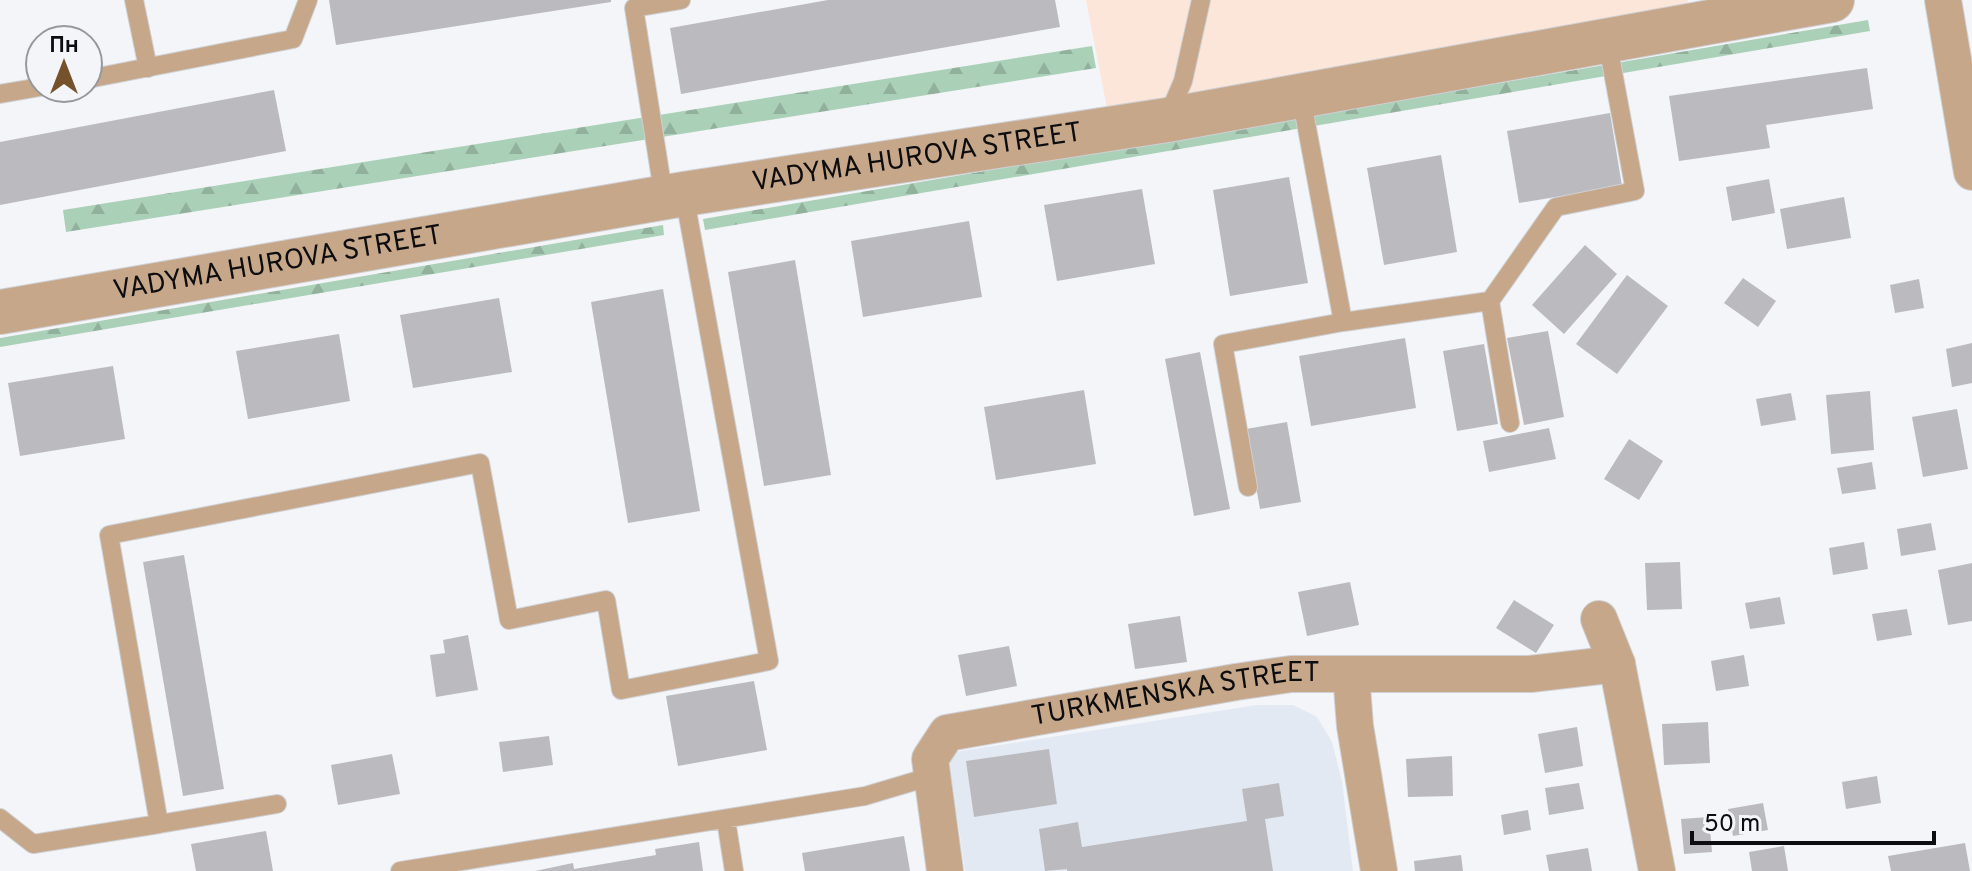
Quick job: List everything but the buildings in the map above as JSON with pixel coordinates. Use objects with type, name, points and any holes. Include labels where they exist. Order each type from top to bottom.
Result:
[{"type":"street","name":"VADYMA HUROVA STREET","points":[[0,312],[674,196],[1167,120],[1832,0]]},
{"type":"street","points":[[1943,0],[1972,172]]},
{"type":"street","points":[[1599,619],[1617,664],[1657,871]]},
{"type":"street","points":[[1351,674],[1530,674],[1617,664]]},
{"type":"street","name":"TURKMENSKA STREET","points":[[945,871],[930,759],[947,733],[1236,682],[1291,674],[1351,674],[1355,726],[1379,871]]},
{"type":"lane","points":[[134,0],[148,68]]},
{"type":"lane","points":[[104,76],[293,39],[308,0]]},
{"type":"lane","points":[[159,824],[109,535],[480,463],[509,620],[606,600],[621,690],[769,661],[634,8],[681,0]]},
{"type":"lane","points":[[1167,120],[1183,81],[1201,0]]},
{"type":"lane","points":[[1510,423],[1490,301],[1556,207],[1635,191],[1607,40]]},
{"type":"lane","points":[[0,94],[24,90]]},
{"type":"lane","points":[[1301,96],[1343,322]]},
{"type":"lane","points":[[1248,487],[1223,344],[1343,322],[1490,301]]},
{"type":"lane","points":[[400,871],[479,864],[865,796],[932,776]]},
{"type":"lane","points":[[0,818],[33,844],[277,804]]},
{"type":"lane","points":[[726,820],[734,871]]},
{"type":"shaded area","points":[[1086,0],[1688,0],[1688,5],[1107,108]]},
{"type":"shaded area","points":[[1257,705],[1293,705],[1317,717],[1332,742],[1342,781],[1353,871],[965,871],[948,753]]},
{"type":"green space","points":[[1868,20],[1870,31],[705,230],[703,219]]},
{"type":"green space","points":[[1092,46],[1096,68],[66,232],[63,210]]},
{"type":"green space","points":[[663,225],[664,235],[0,347],[0,338]]}]
